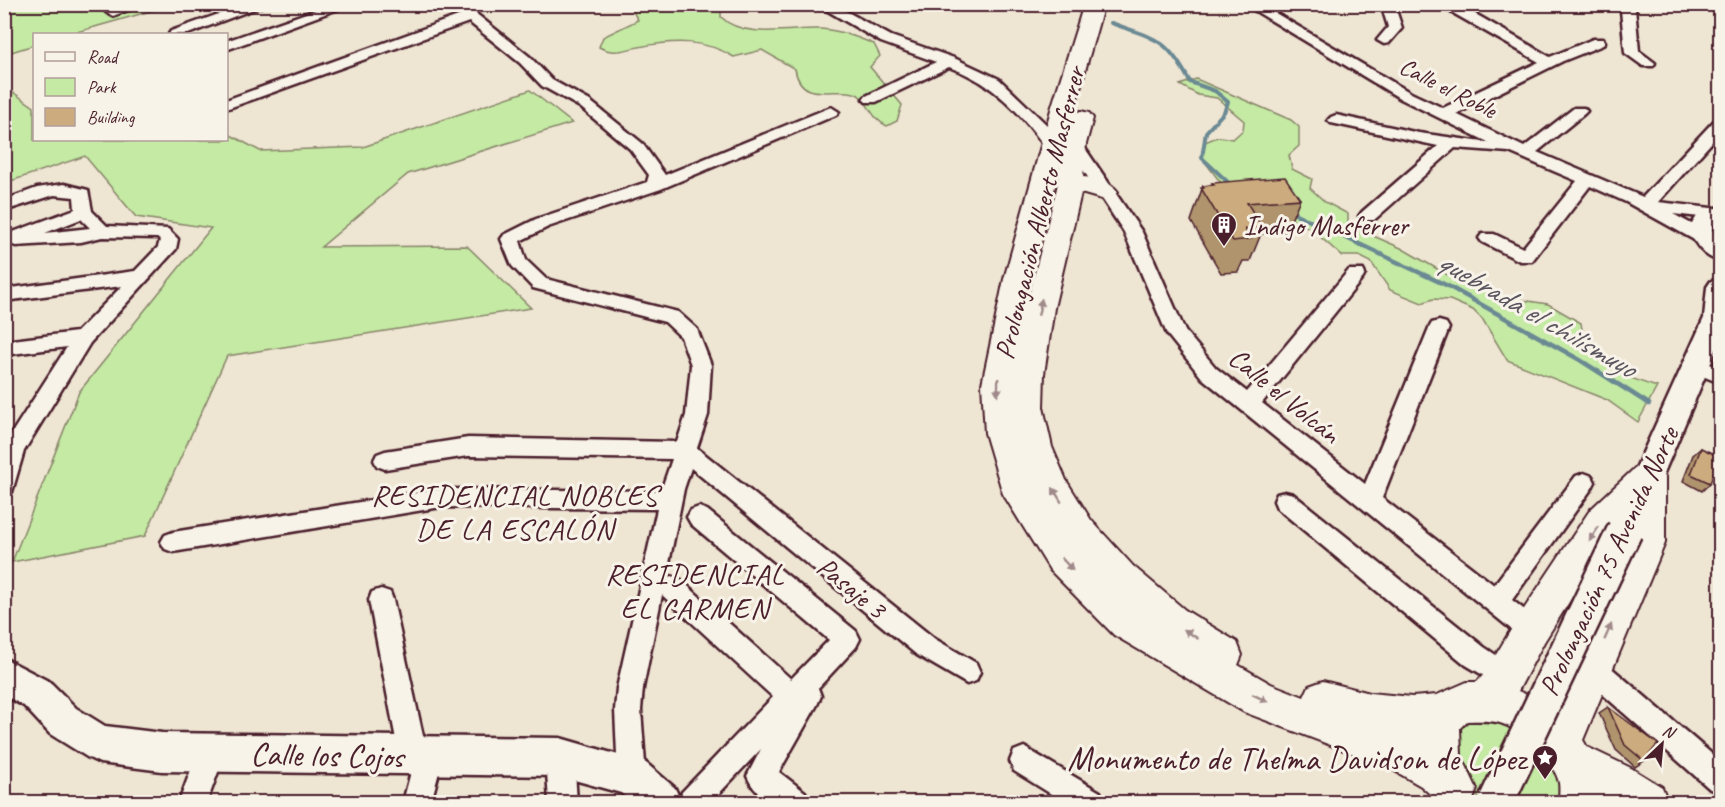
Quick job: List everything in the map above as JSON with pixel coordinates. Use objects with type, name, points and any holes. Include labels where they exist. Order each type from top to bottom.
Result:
[{"type":"main road","name":"Prolongación Alberto Masferrer","points":[[1094,4],[1063,133],[1088,190],[1040,308],[1029,374],[1027,407],[1036,447],[1052,486],[1079,530],[1120,577],[1172,622],[1241,667],[1311,697],[1378,716],[1414,718],[1446,713],[1456,705],[1496,688]]},
{"type":"main road","name":"Prolongación Alberto Masferrer","points":[[1111,4],[1063,133],[1018,279],[997,384],[1000,433],[1020,495],[1062,559],[1127,623],[1258,698],[1311,719],[1374,739],[1403,752],[1436,771],[1470,799]]},
{"type":"main road","points":[[1719,214],[1701,222],[1700,230],[1712,247],[1720,280]]},
{"type":"main road","name":"Prolongación 75 Avenida Norte","points":[[1470,799],[1625,530],[1648,477],[1709,371],[1719,316],[1720,287]]},
{"type":"main road","points":[[1647,802],[1567,753],[1544,728],[1526,715],[1506,706],[1496,688],[1602,520],[1648,477]]},
{"type":"main road","points":[[1580,802],[1580,782],[1567,753],[1592,668],[1647,543],[1648,477]]},
{"type":"main road","name":"Calle los Cojos","points":[[4,675],[37,694],[63,721],[100,744],[162,752],[560,757],[632,777],[661,802]]},
{"type":"main road","points":[[1446,713],[1439,725],[1436,739],[1438,755],[1445,771],[1470,799]]},
{"type":"street","points":[[113,12],[138,4]]},
{"type":"street","points":[[179,33],[261,4]]},
{"type":"street","points":[[228,45],[346,4]]},
{"type":"street","points":[[455,4],[525,60],[547,83],[585,104],[636,146],[657,174],[655,185]]},
{"type":"street","points":[[822,4],[886,39],[949,61],[994,82],[1021,109],[1043,130],[1063,133],[1057,112],[1042,114],[1021,109]]},
{"type":"street","name":"Calle el Roble","points":[[1250,4],[1406,96],[1521,152],[1640,200],[1690,212],[1719,214]]},
{"type":"street","points":[[1384,40],[1395,28],[1387,4]]},
{"type":"street","points":[[1620,4],[1628,8],[1632,53],[1648,63]]},
{"type":"street","points":[[1451,6],[1550,62]]},
{"type":"street","points":[[228,104],[471,16]]},
{"type":"street","points":[[1444,114],[1550,62],[1598,42]]},
{"type":"street","points":[[871,99],[949,61]]},
{"type":"street","points":[[1336,120],[1380,132],[1450,144],[1521,152],[1579,111]]},
{"type":"street","points":[[632,777],[628,710],[630,688],[671,500],[697,415],[701,365],[690,334],[671,317],[540,284],[518,262],[510,239],[542,223],[655,185],[831,112]]},
{"type":"street","points":[[1640,200],[1720,124]]},
{"type":"street","points":[[1368,216],[1450,144]]},
{"type":"street","points":[[1488,238],[1526,257],[1587,179]]},
{"type":"street","points":[[4,206],[53,190],[75,189],[82,194],[84,212],[102,231]]},
{"type":"street","name":"Calle el Volcán","points":[[1088,190],[1133,232],[1177,334],[1209,373],[1531,630]]},
{"type":"street","name":"Calle el Roble","points":[[1640,200],[1712,247]]},
{"type":"street","points":[[4,486],[9,450],[83,338],[167,249],[170,243],[167,236],[155,231],[102,231],[81,236],[16,240],[19,236],[84,212]]},
{"type":"street","points":[[1249,404],[1356,274]]},
{"type":"street","points":[[4,295],[140,277]]},
{"type":"street","points":[[1370,500],[1439,328]]},
{"type":"street","points":[[4,348],[83,338]]},
{"type":"street","points":[[385,460],[468,447],[686,451]]},
{"type":"street","name":"Pasaje 3","points":[[686,451],[926,647],[967,672]]},
{"type":"street","points":[[1496,602],[1584,482]]},
{"type":"street","points":[[172,542],[441,498],[671,500]]},
{"type":"street","points":[[1285,501],[1475,656],[1496,688]]},
{"type":"street","points":[[692,802],[800,697],[847,639],[699,516]]},
{"type":"street","points":[[671,586],[800,697]]},
{"type":"street","points":[[381,600],[404,711],[421,756],[417,802]]},
{"type":"street","points":[[1592,668],[1720,779]]},
{"type":"street","points":[[795,802],[761,776],[800,697]]},
{"type":"street","points":[[193,802],[211,753]]},
{"type":"street","points":[[560,757],[563,802]]},
{"type":"street","points":[[1024,761],[1090,802]]},
{"type":"green space","points":[[5,5],[172,5],[74,33],[33,33],[33,45],[5,54]]},
{"type":"green space","points":[[629,5],[725,5],[721,8],[721,17],[742,28],[755,31],[827,30],[848,34],[874,44],[880,56],[870,67],[902,105],[897,121],[887,126],[881,123],[862,98],[854,93],[819,92],[804,87],[798,80],[795,69],[762,50],[734,57],[700,44],[677,42],[619,51],[599,47],[603,37],[638,20]]},
{"type":"green space","points":[[1196,79],[1291,120],[1299,127],[1299,146],[1289,155],[1292,169],[1312,179],[1310,188],[1325,202],[1348,214],[1348,225],[1401,248],[1446,274],[1497,296],[1548,304],[1581,323],[1585,349],[1619,372],[1657,387],[1638,422],[1607,400],[1507,360],[1483,320],[1473,310],[1450,300],[1433,299],[1422,303],[1390,290],[1371,262],[1359,256],[1342,256],[1311,229],[1224,187],[1202,158],[1205,142],[1217,137],[1233,139],[1243,130],[1244,121],[1217,98],[1198,95],[1180,85]]},
{"type":"green space","points":[[4,86],[33,106],[33,141],[228,141],[228,134],[260,151],[363,147],[530,90],[572,123],[408,174],[321,247],[467,246],[531,308],[227,356],[145,536],[12,562],[79,392],[211,228],[136,217],[85,156],[5,183]]},
{"type":"green space","points":[[1477,716],[1534,733],[1570,799],[1569,802],[1482,802],[1458,773],[1456,730],[1467,720]]},
{"type":"building","points":[[1285,177],[1300,199],[1247,203],[1263,228],[1245,229],[1251,239],[1233,241],[1201,188],[1214,185],[1212,183]]},
{"type":"building","points":[[1701,448],[1720,457],[1710,483],[1691,474]]},
{"type":"building","points":[[1608,707],[1658,744],[1644,761],[1625,745]]},
{"type":"waterway","name":"quebrada el chilismuyo","points":[[1061,4],[1083,13]]},
{"type":"waterway","name":"quebrada el chilismuyo","points":[[1111,23],[1158,42],[1174,56],[1190,82],[1215,91],[1228,102],[1224,112],[1206,132],[1202,158],[1231,185]]},
{"type":"waterway","name":"quebrada el chilismuyo","points":[[1289,211],[1448,286],[1580,360],[1649,404]]},
{"type":"place","name":"Indigo Masferrer","points":[[1224,248]]},
{"type":"place","name":"Monumento de Thelma Davidson de López","points":[[1545,781]]},
{"type":"district","name":"RESIDENCIAL NOBLES DE LA ESCALÓN","points":[[515,512]]},
{"type":"district","name":"RESIDENCIAL EL CARMEN","points":[[695,591]]}]
